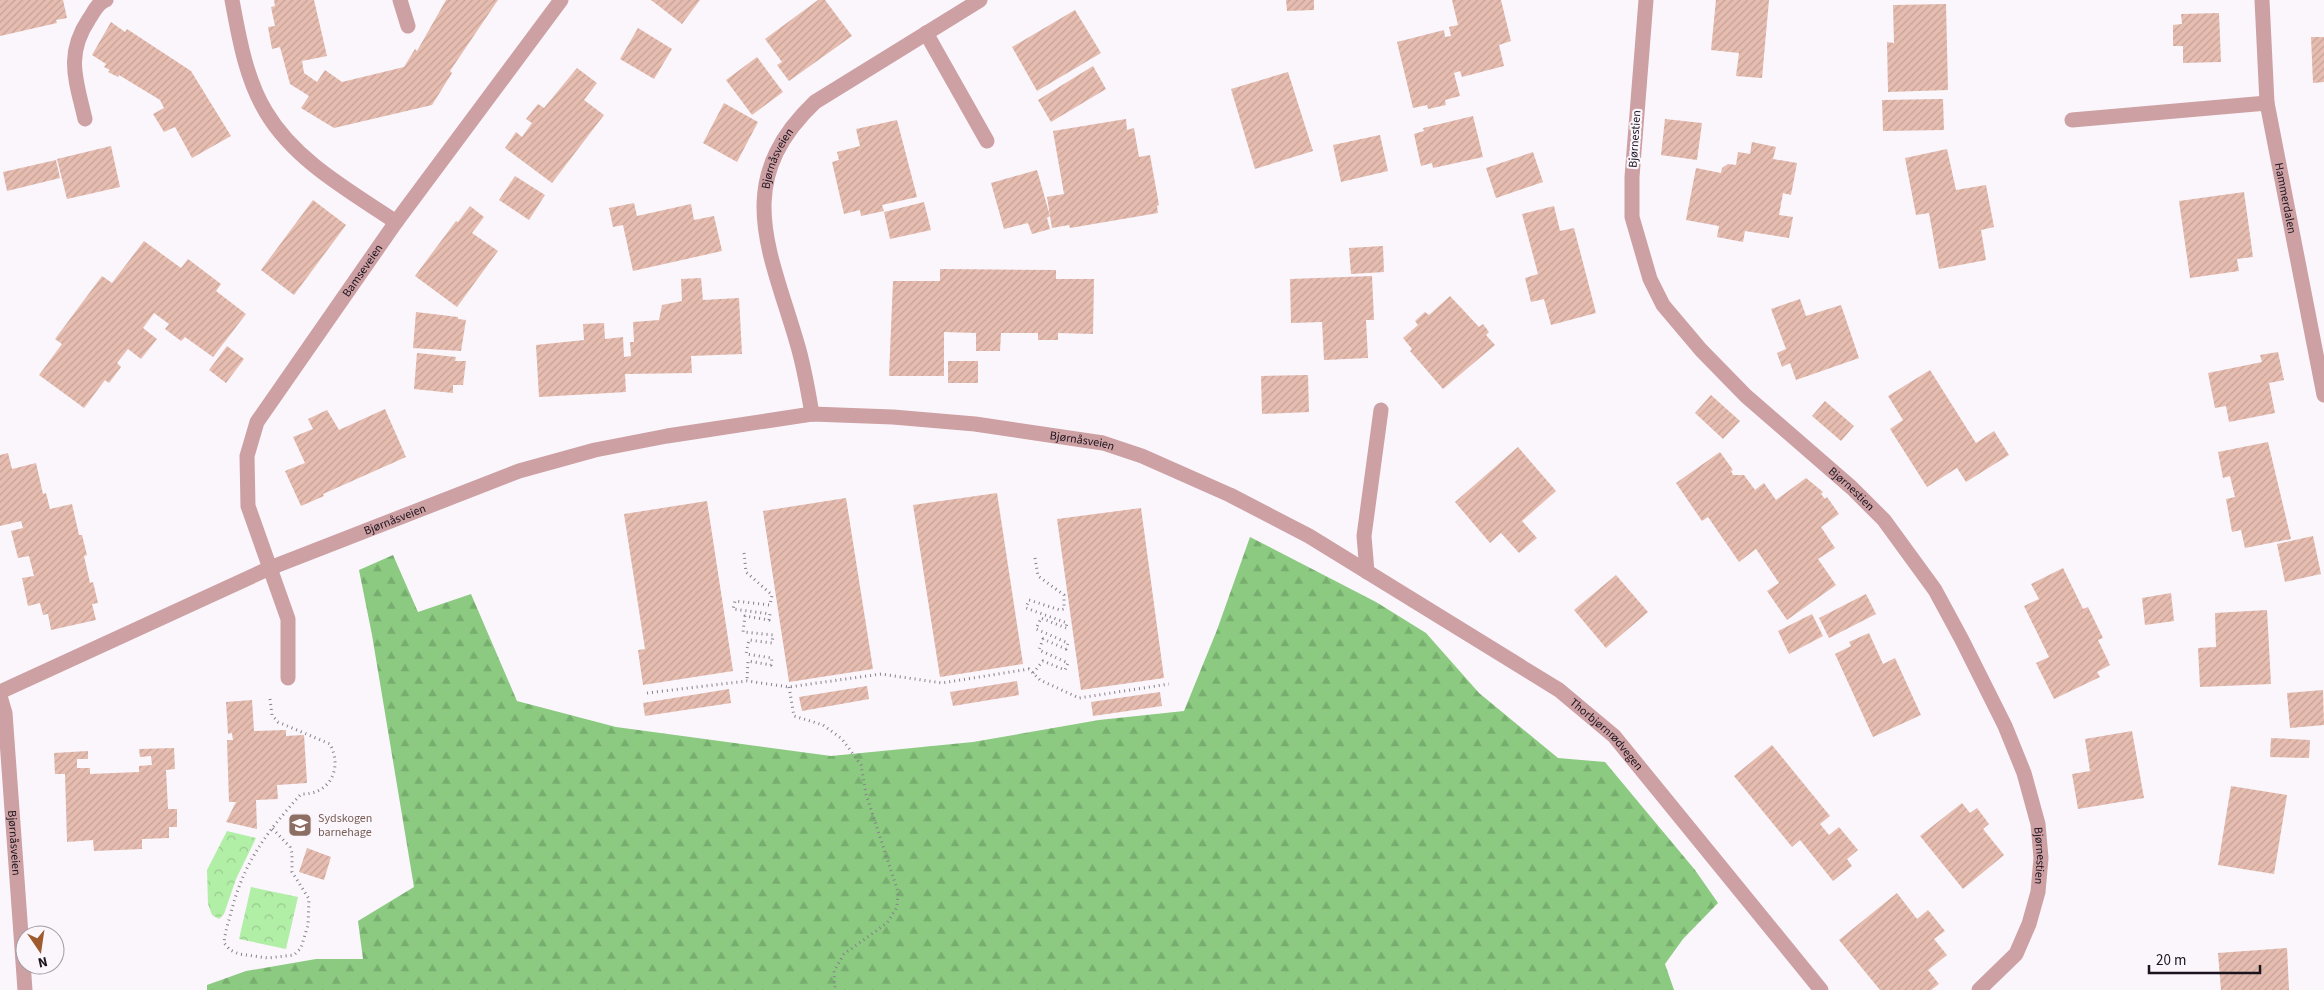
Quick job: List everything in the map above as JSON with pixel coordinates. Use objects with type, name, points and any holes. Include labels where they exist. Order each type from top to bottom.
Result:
[{"type":"street","points":[[85,118],[73,69],[74,48],[82,30],[100,2],[106,0]]},
{"type":"street","points":[[232,0],[249,75],[265,111],[280,132],[325,174],[396,222]]},
{"type":"street","points":[[400,0],[408,26]]},
{"type":"street","name":"Bamseveien","points":[[288,678],[288,619],[248,506],[247,456],[257,422],[396,222],[561,0]]},
{"type":"street","name":"Bjørnåsveien","points":[[812,414],[798,344],[770,255],[764,228],[766,181],[774,157],[793,122],[815,102],[980,0]]},
{"type":"street","name":"Bjørnestien","points":[[1646,0],[1633,168],[1632,217],[1650,279],[1663,305],[1701,350],[1746,396],[1852,488],[1884,520],[1934,590],[1953,624],[2005,726],[2024,773],[2038,824],[2041,858],[2038,892],[2029,924],[2016,954],[1979,990]]},
{"type":"street","name":"Hammerdalen","points":[[2262,0],[2267,103],[2324,395]]},
{"type":"street","points":[[926,33],[987,141]]},
{"type":"street","points":[[2072,120],[2267,103]]},
{"type":"street","points":[[1367,572],[1364,536],[1381,410]]},
{"type":"street","name":"Bjørnåsveien","points":[[25,990],[5,713],[0,694],[270,568],[519,471],[595,450],[666,436],[812,414],[893,417],[975,424],[1103,443],[1142,456],[1230,495],[1309,536],[1331,550]]},
{"type":"street","name":"Thorbjørnrødvegen","points":[[1331,550],[1559,690],[1608,730],[1821,990]]},
{"type":"path","points":[[744,553],[746,572],[772,595],[770,605],[734,601],[734,609],[770,614],[769,620],[745,616],[743,632],[773,635],[772,643],[748,640],[746,654],[772,658],[771,665],[748,661],[747,681]]},
{"type":"path","points":[[1033,673],[1043,660],[1065,670],[1068,663],[1039,650],[1043,639],[1066,649],[1068,643],[1036,629],[1041,618],[1066,628],[1067,623],[1026,608],[1029,600],[1060,610],[1064,609],[1064,595],[1038,576],[1035,558]]},
{"type":"path","points":[[647,693],[747,681],[789,688],[881,674],[942,683],[1029,669],[1040,680],[1079,698],[1169,684]]},
{"type":"path","points":[[272,827],[285,839],[290,847],[292,853],[292,872],[309,899],[310,909],[301,948],[294,955],[282,958],[239,954],[230,950],[224,943],[236,891],[245,869],[272,827],[301,794],[313,795],[323,788],[336,770],[334,752],[330,744],[288,727],[272,715],[270,696],[288,678]]},
{"type":"path","points":[[789,688],[794,716],[823,725],[842,739],[861,765],[866,794],[898,892],[896,907],[887,923],[844,954],[834,971],[835,990]]},
{"type":"green space","points":[[1250,537],[1376,602],[1426,633],[1479,693],[1558,758],[1605,762],[1695,870],[1718,903],[1683,939],[1665,964],[1674,990],[207,990],[207,985],[246,971],[316,959],[363,959],[358,921],[414,887],[372,635],[359,570],[393,555],[418,612],[471,594],[517,701],[616,727],[831,756],[973,742],[1099,720],[1184,711],[1217,630]]},
{"type":"green space","points":[[227,831],[256,838],[236,879],[224,914],[219,919],[212,915],[208,904],[207,870]]},
{"type":"green space","points":[[251,887],[298,897],[286,949],[239,939]]},
{"type":"building","points":[[0,0],[63,0],[67,18],[56,20],[57,23],[0,36]]},
{"type":"building","points":[[274,0],[314,0],[327,56],[302,61],[304,73],[317,82],[325,70],[342,82],[404,67],[415,49],[417,51],[446,0],[498,0],[450,71],[452,73],[432,105],[334,128],[301,108],[309,96],[290,84],[280,47],[272,49],[268,27],[275,26],[271,7],[275,6]]},
{"type":"building","points":[[651,0],[700,0],[682,24]]},
{"type":"building","points":[[818,0],[825,0],[852,36],[789,81],[777,65],[782,62],[765,39]]},
{"type":"building","points":[[1286,0],[1314,0],[1314,10],[1287,11]]},
{"type":"building","points":[[1452,0],[1501,0],[1511,41],[1499,45],[1504,66],[1462,77],[1460,71],[1454,73],[1460,96],[1445,100],[1446,105],[1428,109],[1427,105],[1413,108],[1397,42],[1444,30],[1445,37],[1451,36],[1449,27],[1458,25]]},
{"type":"building","points":[[1716,0],[1769,0],[1762,78],[1736,76],[1739,53],[1711,50]]},
{"type":"building","points":[[1946,4],[1948,90],[1888,92],[1887,42],[1894,43],[1893,5]]},
{"type":"building","points":[[1075,10],[1101,53],[1037,91],[1012,47]]},
{"type":"building","points":[[2219,13],[2221,62],[2183,63],[2183,46],[2173,46],[2173,25],[2182,24],[2181,14]]},
{"type":"building","points":[[111,22],[125,32],[127,29],[191,71],[231,136],[192,158],[175,127],[164,132],[153,114],[164,108],[160,100],[119,75],[118,77],[108,72],[110,70],[104,67],[106,64],[92,55]]},
{"type":"building","points":[[638,28],[672,49],[654,79],[620,59]]},
{"type":"building","points":[[2311,37],[2324,37],[2324,82],[2313,83]]},
{"type":"building","points":[[757,57],[783,92],[752,115],[726,80]]},
{"type":"building","points":[[1093,66],[1106,89],[1051,122],[1038,100]]},
{"type":"building","points":[[577,68],[597,83],[584,100],[604,115],[552,183],[505,148],[516,132],[522,137],[532,123],[526,119],[538,104],[544,108]]},
{"type":"building","points":[[1288,72],[1313,151],[1255,169],[1231,89]]},
{"type":"building","points":[[1943,99],[1944,130],[1883,131],[1882,100]]},
{"type":"building","points":[[724,103],[758,122],[737,162],[703,143]]},
{"type":"building","points":[[1473,116],[1483,157],[1433,168],[1432,163],[1421,166],[1414,134],[1424,131],[1423,128]]},
{"type":"building","points":[[1126,119],[1127,130],[1134,128],[1139,157],[1150,155],[1159,205],[1157,206],[1158,213],[1070,228],[1069,225],[1052,228],[1047,197],[1064,194],[1053,131]]},
{"type":"building","points":[[1665,119],[1702,123],[1697,160],[1661,155]]},
{"type":"building","points":[[897,120],[917,197],[882,205],[884,211],[861,216],[860,210],[844,214],[832,162],[839,160],[837,152],[860,146],[856,129]]},
{"type":"building","points":[[1380,135],[1388,171],[1341,182],[1333,145]]},
{"type":"building","points":[[1752,142],[1776,147],[1773,159],[1797,163],[1791,195],[1783,193],[1779,215],[1793,217],[1789,238],[1745,231],[1743,242],[1717,237],[1719,226],[1686,220],[1696,168],[1721,173],[1722,168],[1728,164],[1736,165],[1738,152],[1750,154]]},
{"type":"building","points":[[111,146],[120,187],[67,199],[57,159]]},
{"type":"building","points":[[1947,149],[1956,190],[1986,185],[1994,227],[1981,230],[1986,260],[1939,269],[1929,213],[1916,215],[1905,158]]},
{"type":"building","points":[[1533,152],[1543,182],[1496,198],[1486,168]]},
{"type":"building","points":[[56,160],[60,178],[7,191],[3,172]]},
{"type":"building","points":[[1037,170],[1050,216],[1047,218],[1050,229],[1032,234],[1028,223],[1004,229],[991,183]]},
{"type":"building","points":[[515,176],[545,195],[529,220],[499,200]]},
{"type":"building","points":[[2244,192],[2253,257],[2237,259],[2239,271],[2190,278],[2179,201]]},
{"type":"building","points":[[313,200],[346,225],[294,295],[261,270]]},
{"type":"building","points":[[924,202],[931,230],[890,239],[884,212]]},
{"type":"building","points":[[634,203],[637,216],[691,204],[694,220],[714,216],[722,251],[633,271],[623,225],[613,227],[609,208]]},
{"type":"building","points":[[470,206],[484,217],[472,233],[498,251],[457,307],[415,276],[456,221],[458,222]]},
{"type":"building","points":[[1554,206],[1560,231],[1574,228],[1596,313],[1551,325],[1544,299],[1531,302],[1525,278],[1538,274],[1522,214]]},
{"type":"building","points":[[144,241],[181,268],[188,259],[221,284],[216,291],[246,314],[213,357],[185,337],[181,341],[165,329],[169,324],[154,313],[143,328],[157,339],[141,359],[128,349],[117,363],[121,367],[109,383],[105,380],[84,408],[39,375],[62,344],[55,339],[102,276],[112,283]]},
{"type":"building","points":[[1383,246],[1384,272],[1351,274],[1349,248]]},
{"type":"building","points":[[940,269],[1056,270],[1056,279],[1094,279],[1093,334],[1058,333],[1058,340],[1038,340],[1038,333],[1001,333],[1000,351],[976,351],[976,333],[944,332],[944,376],[889,376],[893,281],[940,281]]},
{"type":"building","points":[[1372,276],[1374,320],[1366,320],[1368,358],[1324,360],[1322,322],[1291,323],[1290,279]]},
{"type":"building","points":[[701,278],[703,300],[739,298],[742,354],[691,356],[692,373],[625,374],[626,392],[539,397],[536,345],[584,340],[583,324],[604,323],[605,339],[623,337],[624,357],[631,356],[630,342],[634,342],[633,322],[659,320],[662,305],[682,301],[681,279]]},
{"type":"building","points":[[1450,296],[1479,327],[1483,324],[1489,332],[1486,335],[1495,345],[1443,389],[1410,351],[1412,349],[1403,338],[1418,325],[1415,321],[1425,312],[1429,315]]},
{"type":"building","points":[[1800,299],[1806,316],[1841,305],[1859,358],[1796,380],[1790,363],[1782,367],[1777,353],[1786,349],[1771,309]]},
{"type":"building","points":[[416,312],[458,317],[458,319],[466,320],[461,351],[413,348]]},
{"type":"building","points":[[227,346],[244,359],[226,383],[209,370]]},
{"type":"building","points":[[2278,352],[2284,380],[2269,383],[2275,413],[2229,422],[2226,406],[2215,408],[2208,373],[2262,362],[2260,355]]},
{"type":"building","points":[[417,353],[456,357],[455,361],[466,361],[463,385],[453,385],[453,393],[414,389]]},
{"type":"building","points":[[948,361],[978,361],[978,383],[948,383]]},
{"type":"building","points":[[1930,370],[1976,443],[1994,431],[2009,455],[1966,482],[1957,468],[1927,487],[1890,429],[1903,420],[1888,396]]},
{"type":"building","points":[[1308,375],[1309,412],[1262,414],[1261,376]]},
{"type":"building","points":[[1711,395],[1740,421],[1723,439],[1695,413]]},
{"type":"building","points":[[1825,401],[1854,426],[1841,441],[1812,416]]},
{"type":"building","points":[[385,409],[406,457],[323,494],[324,496],[301,506],[285,471],[305,463],[293,437],[313,429],[308,419],[327,410],[339,430]]},
{"type":"building","points":[[2268,442],[2291,539],[2245,548],[2241,530],[2232,532],[2226,499],[2235,497],[2230,476],[2223,478],[2218,452]]},
{"type":"building","points":[[1518,447],[1556,491],[1522,521],[1537,538],[1519,553],[1501,533],[1490,543],[1455,502]]},
{"type":"building","points":[[1720,452],[1733,470],[1731,471],[1733,475],[1744,475],[1755,490],[1764,483],[1776,500],[1806,478],[1823,492],[1821,494],[1825,499],[1827,497],[1839,514],[1821,527],[1835,548],[1818,559],[1836,585],[1787,620],[1767,591],[1779,583],[1756,549],[1739,562],[1708,517],[1702,521],[1676,483]]},
{"type":"building","points":[[8,453],[12,469],[36,463],[43,494],[46,493],[50,509],[72,504],[79,535],[82,535],[87,555],[84,556],[90,583],[93,582],[98,603],[92,604],[96,620],[51,630],[48,614],[43,615],[40,603],[28,606],[22,578],[34,576],[29,556],[18,558],[11,531],[23,528],[21,521],[0,526],[0,455]]},
{"type":"building","points":[[997,493],[1023,664],[940,677],[913,505]]},
{"type":"building","points":[[846,498],[873,669],[789,682],[763,511]]},
{"type":"building","points":[[707,501],[733,671],[643,685],[638,650],[645,649],[624,514]]},
{"type":"building","points":[[1141,508],[1164,678],[1081,690],[1057,519]]},
{"type":"building","points":[[2313,536],[2321,574],[2285,582],[2277,544]]},
{"type":"building","points":[[2063,568],[2083,609],[2088,607],[2103,638],[2098,640],[2110,665],[2097,672],[2100,677],[2054,699],[2036,663],[2049,657],[2024,606],[2039,599],[2031,584]]},
{"type":"building","points":[[1616,575],[1648,612],[1606,648],[1574,610]]},
{"type":"building","points":[[2171,593],[2174,621],[2145,625],[2142,598]]},
{"type":"building","points":[[1866,594],[1876,614],[1829,638],[1819,618]]},
{"type":"building","points":[[2267,610],[2271,684],[2200,687],[2198,648],[2216,647],[2215,613]]},
{"type":"building","points":[[1812,614],[1823,636],[1789,654],[1778,631]]},
{"type":"building","points":[[1869,633],[1883,664],[1895,658],[1921,715],[1873,737],[1835,654],[1851,646],[1849,642]]},
{"type":"building","points":[[1017,681],[1019,695],[953,706],[950,692]]},
{"type":"building","points":[[867,686],[869,699],[802,711],[799,697]]},
{"type":"building","points":[[729,689],[731,703],[645,716],[643,703]]},
{"type":"building","points":[[2323,690],[2324,725],[2290,728],[2287,693]]},
{"type":"building","points":[[1160,692],[1162,706],[1093,716],[1091,702]]},
{"type":"building","points":[[252,700],[254,731],[286,730],[286,736],[304,735],[307,783],[277,785],[278,799],[256,800],[257,829],[226,822],[236,802],[229,802],[227,740],[233,740],[232,733],[228,734],[226,702]]},
{"type":"building","points":[[2132,731],[2144,798],[2078,809],[2072,774],[2090,771],[2085,739]]},
{"type":"building","points":[[2271,738],[2310,740],[2309,758],[2270,757]]},
{"type":"building","points":[[1772,745],[1830,816],[1820,824],[1829,835],[1839,827],[1858,850],[1847,859],[1852,866],[1833,881],[1800,840],[1792,847],[1734,776]]},
{"type":"building","points":[[174,748],[175,769],[166,770],[168,809],[177,809],[177,827],[169,827],[169,838],[142,839],[142,849],[94,851],[93,840],[67,842],[65,774],[55,774],[54,753],[88,751],[88,759],[77,759],[77,768],[90,768],[90,774],[139,772],[139,766],[152,765],[151,756],[140,757],[139,749]]},
{"type":"building","points":[[2231,786],[2287,795],[2274,874],[2218,865]]},
{"type":"building","points":[[1962,803],[1970,813],[1977,808],[1989,824],[1983,829],[2004,855],[1963,889],[1920,836]]},
{"type":"building","points":[[307,848],[331,857],[324,880],[299,872]]},
{"type":"building","points":[[1897,893],[1917,919],[1928,910],[1945,931],[1934,939],[1947,955],[1928,970],[1939,984],[1931,990],[1880,990],[1839,940]]},
{"type":"building","points":[[2287,948],[2289,990],[2221,990],[2218,953]]},
{"type":"place","name":"Sydskogen barnehage","points":[[300,825]]}]
